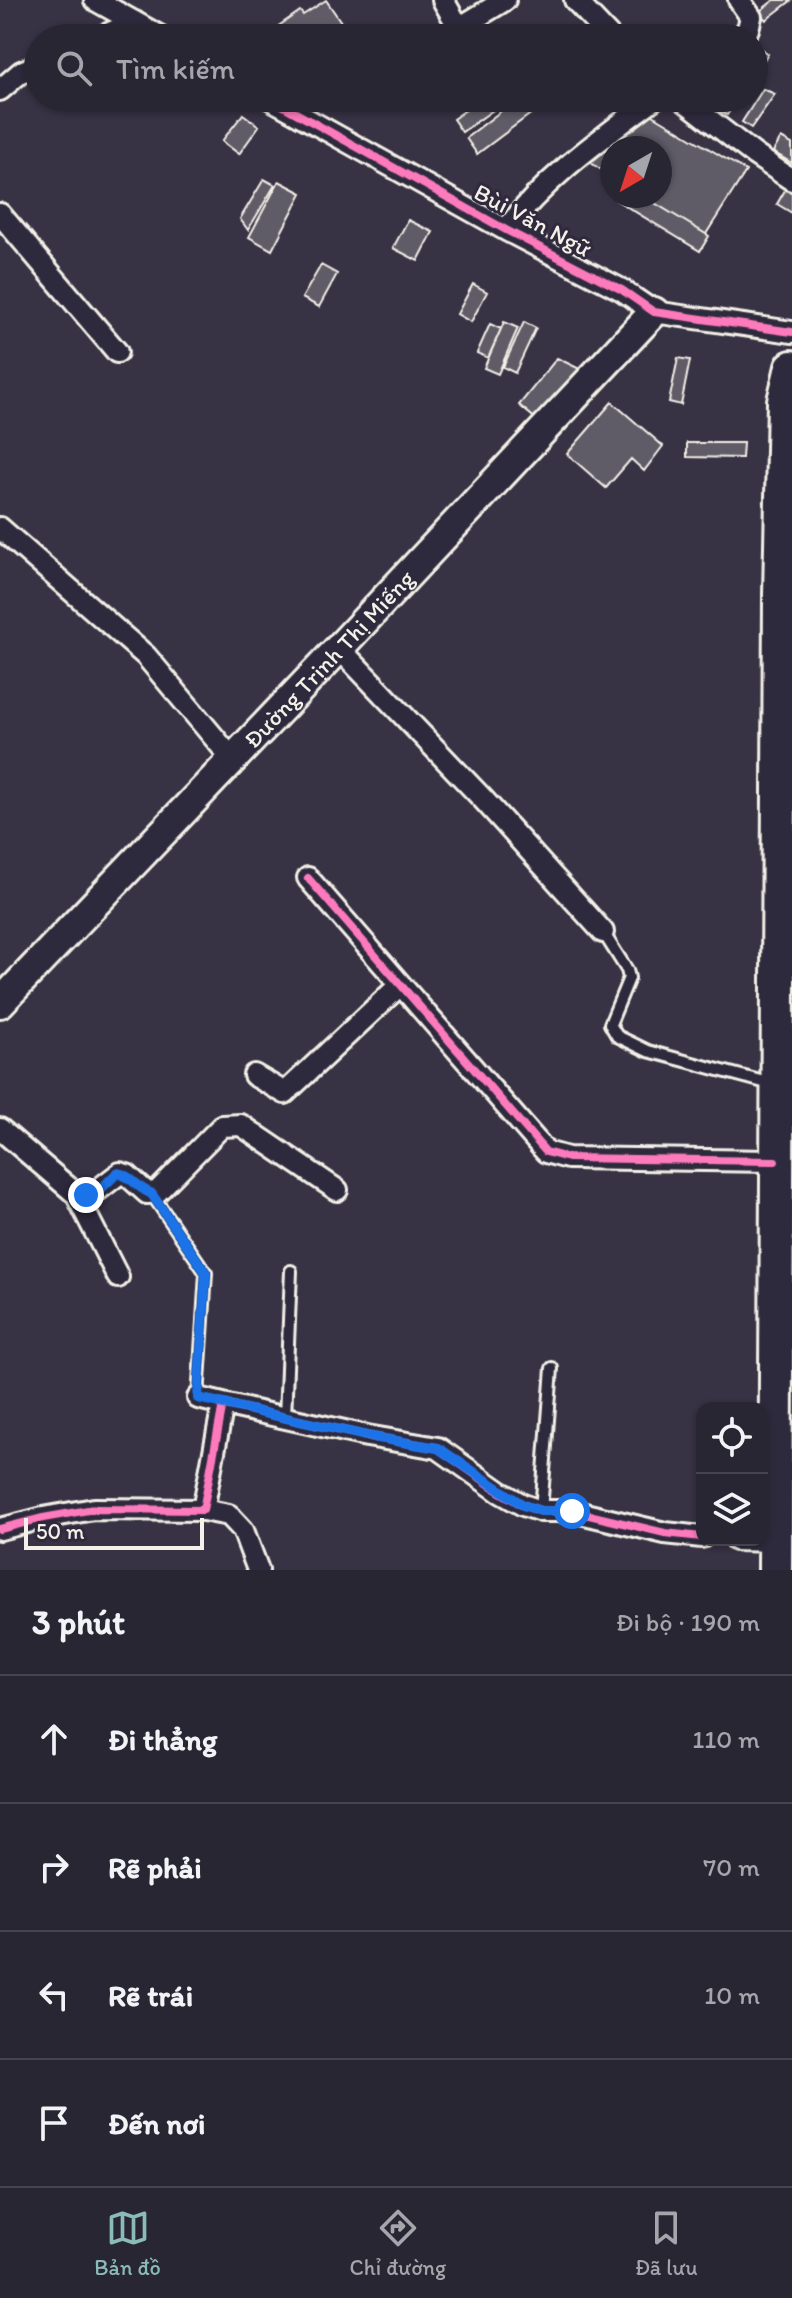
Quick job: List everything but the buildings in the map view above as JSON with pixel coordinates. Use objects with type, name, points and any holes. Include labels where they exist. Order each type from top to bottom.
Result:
[{"type":"main road","name":"Đường Trịnh Thị Miếng","points":[[3,993],[233,760],[654,312]]},
{"type":"main road","points":[[775,1555],[775,1161],[782,476],[784,401],[792,367]]},
{"type":"street","points":[[95,0],[138,24]]},
{"type":"street","points":[[443,0],[455,21],[462,24]]},
{"type":"street","points":[[466,24],[505,0]]},
{"type":"street","points":[[575,0],[596,24]]},
{"type":"street","points":[[739,0],[751,17],[749,24]]},
{"type":"street","points":[[130,24],[135,22]]},
{"type":"street","points":[[0,90],[24,71]]},
{"type":"street","name":"Bùi Văn Ngữ","points":[[294,112],[506,230],[622,290],[654,312],[792,332]]},
{"type":"street","points":[[506,230],[548,181],[637,112]]},
{"type":"street","points":[[699,112],[792,180]]},
{"type":"street","points":[[0,214],[117,352]]},
{"type":"street","points":[[0,528],[146,656],[233,760]]},
{"type":"street","points":[[339,648],[483,799],[603,932]]},
{"type":"street","points":[[308,878],[546,1152],[568,1158],[775,1161]]},
{"type":"street","points":[[254,1075],[285,1093],[400,985]]},
{"type":"street","points":[[76,1194],[94,1193],[120,1173],[151,1193],[157,1192],[222,1126],[233,1124],[241,1125],[337,1190]]},
{"type":"street","points":[[0,1129],[76,1194],[118,1277]]},
{"type":"street","points":[[198,1398],[367,1436],[438,1448],[500,1492],[541,1511],[572,1511],[665,1533],[696,1536]]},
{"type":"street","points":[[203,1510],[223,1404]]},
{"type":"street","points":[[0,1529],[94,1509],[203,1510],[229,1515],[243,1530],[258,1570]]},
{"type":"street","points":[[752,1546],[775,1555]]},
{"type":"lane","points":[[603,932],[629,978],[610,1024],[617,1036],[648,1051],[777,1085]]},
{"type":"lane","points":[[151,1193],[206,1273],[198,1398]]},
{"type":"lane","points":[[285,1418],[291,1271]]},
{"type":"lane","points":[[541,1511],[552,1368]]},
{"type":"cycle path","points":[[294,112],[506,230],[622,290],[654,312],[792,332]]},
{"type":"cycle path","points":[[308,878],[546,1152],[568,1158],[775,1161]]},
{"type":"cycle path","points":[[0,1529],[94,1509],[203,1510],[223,1404],[367,1436],[438,1448],[500,1492],[541,1511],[572,1511],[665,1533],[696,1536]]},
{"type":"route","points":[[86,1195],[100,1190],[117,1173],[127,1175],[151,1193],[206,1273],[198,1398],[367,1436],[438,1448],[523,1505],[541,1511],[572,1511]]}]
